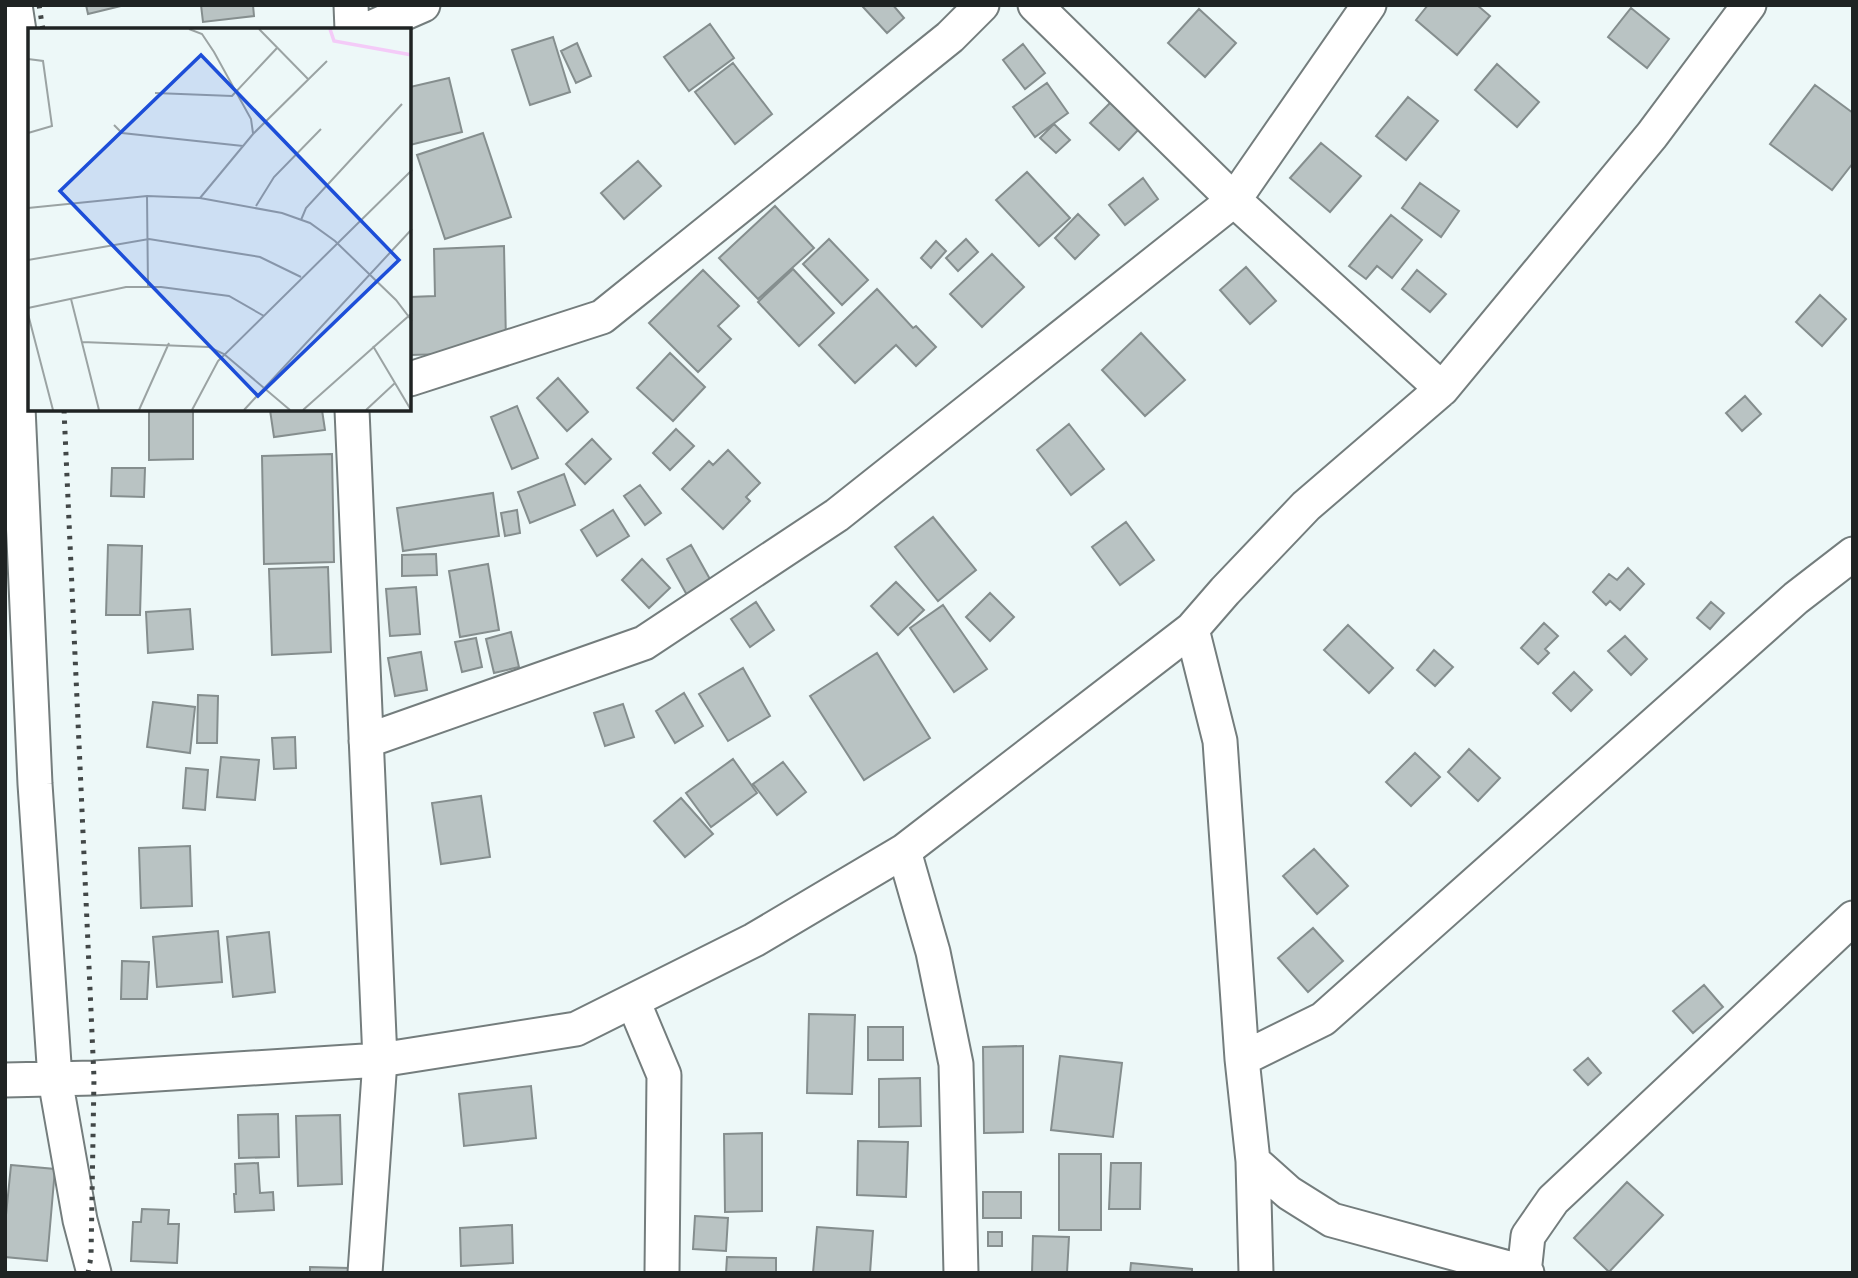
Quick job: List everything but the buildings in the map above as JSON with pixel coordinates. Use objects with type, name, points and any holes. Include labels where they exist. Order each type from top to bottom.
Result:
[{"type":"street","points":[[15,5],[19,31],[12,274],[35,784],[55,1079],[80,1220],[94,1273]]},
{"type":"street","points":[[351,5],[352,28]]},
{"type":"street","points":[[371,28],[423,5]]},
{"type":"street","points":[[411,379],[602,317],[950,37],[982,5]]},
{"type":"street","points":[[1035,5],[1234,200],[1442,389]]},
{"type":"street","points":[[366,741],[644,643],[837,515],[1234,200],[1369,5]]},
{"type":"street","points":[[5,1080],[380,1060],[576,1029],[754,940],[904,851],[1192,629],[1306,506],[1442,389],[1652,135],[1749,5]]},
{"type":"street","points":[[352,411],[380,1060],[365,1273]]},
{"type":"street","points":[[1242,1059],[1323,1019],[1796,598],[1853,554]]},
{"type":"street","points":[[1192,629],[1220,741],[1242,1059],[1253,1161],[1256,1273]]},
{"type":"street","points":[[904,851],[933,952],[956,1064],[961,1273]]},
{"type":"street","points":[[1253,1161],[1289,1193],[1332,1220],[1525,1272],[1528,1236],[1553,1200],[1853,918]]},
{"type":"street","points":[[633,1001],[664,1075],[663,1273]]},
{"type":"railway","points":[[39,5],[43,28]]},
{"type":"railway","points":[[64,411],[94,1078],[91,1257],[88,1273]]}]
